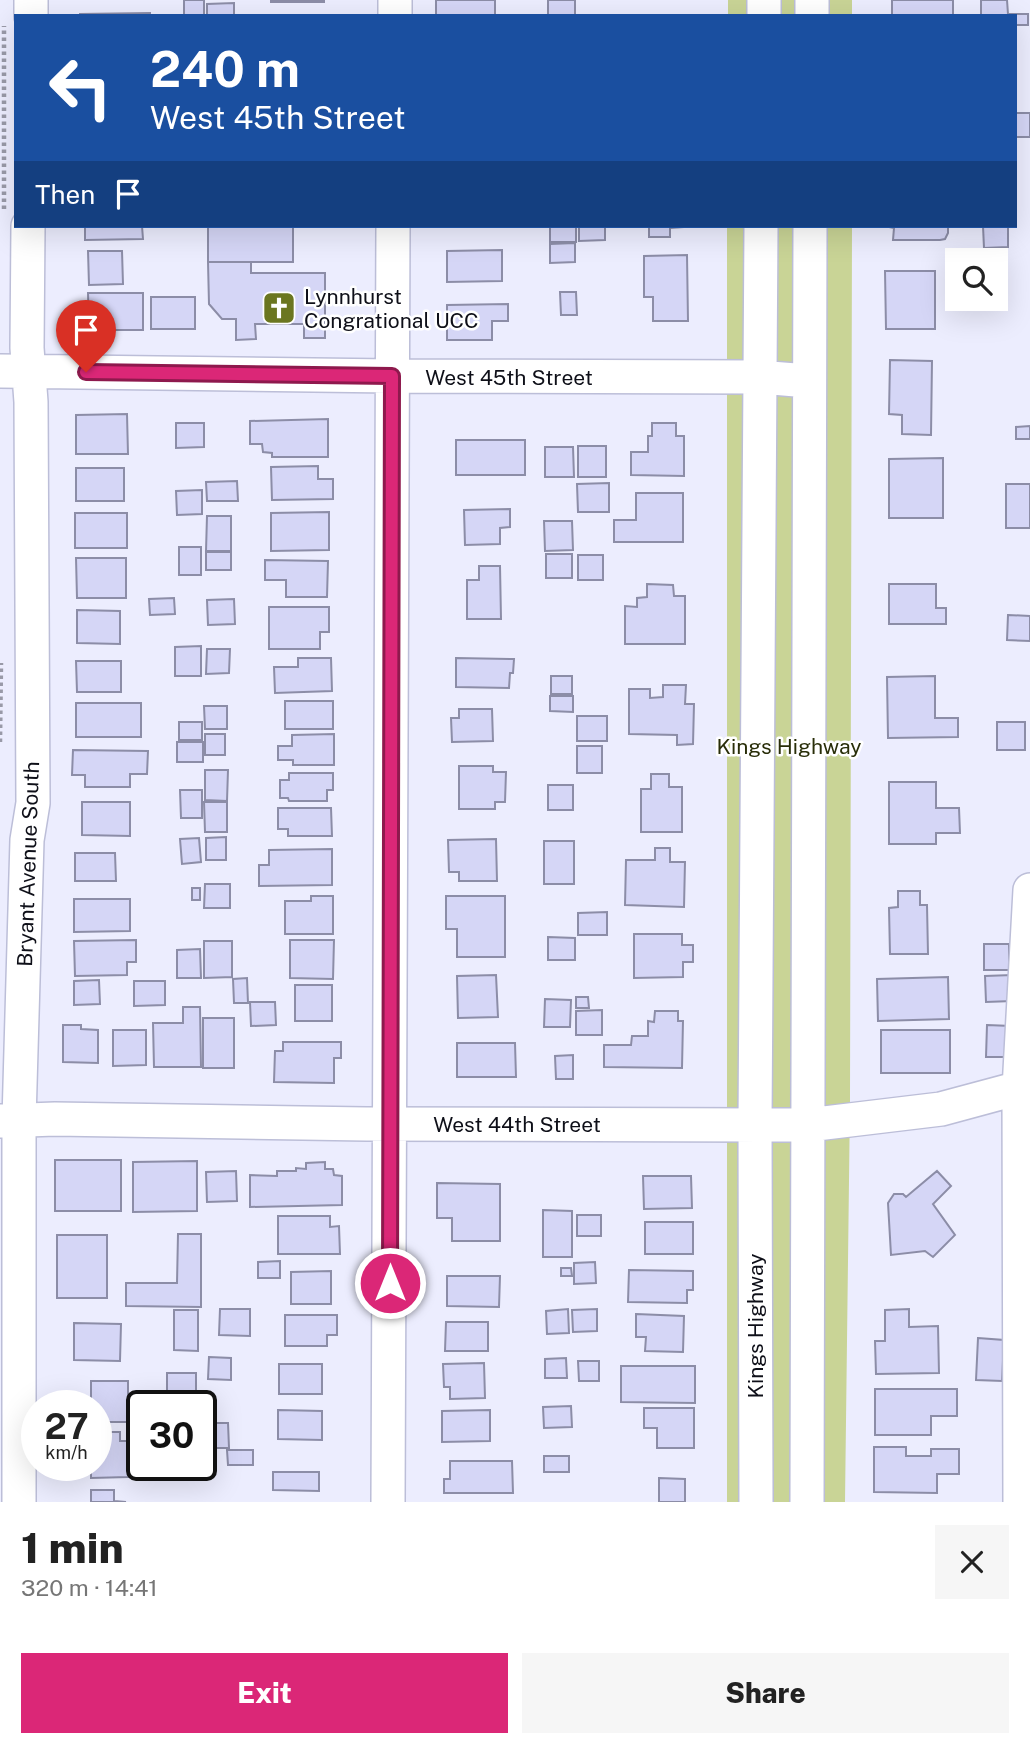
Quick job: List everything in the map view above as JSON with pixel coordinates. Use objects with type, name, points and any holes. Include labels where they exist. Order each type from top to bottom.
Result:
[{"type":"street","name":"Bryant Avenue South","points":[[19,1502],[10,1121],[27,840],[33,803],[15,371],[27,348],[28,228]]},
{"type":"street","points":[[388,1502],[393,228]]},
{"type":"street","name":"Kings Highway","points":[[756,1502],[755,1124],[761,228]]},
{"type":"street","points":[[807,1502],[807,381],[810,228]]},
{"type":"street","name":"West 45th Street","points":[[15,371],[759,377],[807,381]]},
{"type":"street","points":[[1020,1502],[1030,890]]},
{"type":"street","name":"West 44th Street","points":[[10,1121],[807,1125],[941,1110],[1025,1087]]},
{"type":"green space","points":[[728,0],[852,0],[852,14],[728,14]]},
{"type":"green space","name":"Kings Highway","points":[[727,228],[852,228],[850,1100],[845,1502],[727,1502]]},
{"type":"building","points":[[184,0],[204,0],[204,14],[184,14]]},
{"type":"building","points":[[324,0],[324,2],[271,2]]},
{"type":"building","points":[[436,0],[495,0],[495,14],[436,14]]},
{"type":"building","points":[[548,0],[575,0],[575,14],[548,14]]},
{"type":"building","points":[[892,0],[953,0],[953,14],[892,14]]},
{"type":"building","points":[[981,0],[1007,0],[1008,14],[981,14]]},
{"type":"building","points":[[234,3],[234,14],[207,14],[207,4]]},
{"type":"building","points":[[150,13],[150,14],[80,14]]},
{"type":"building","points":[[1017,14],[1028,14],[1028,25],[1017,25]]},
{"type":"building","points":[[1017,113],[1030,113],[1030,137],[1017,137]]},
{"type":"building","points":[[85,228],[142,228],[143,239],[85,240]]},
{"type":"building","points":[[208,228],[293,228],[293,262],[208,262]]},
{"type":"building","points":[[550,228],[576,228],[576,242],[550,242]]},
{"type":"building","points":[[579,228],[605,228],[605,240],[579,241]]},
{"type":"building","points":[[649,228],[670,228],[670,237],[649,237]]},
{"type":"building","points":[[894,228],[948,228],[945,239],[893,240]]},
{"type":"building","points":[[983,228],[1008,228],[1008,247],[984,248]]},
{"type":"building","points":[[575,243],[575,262],[550,263],[550,244]]},
{"type":"building","points":[[502,250],[502,281],[447,282],[447,251]]},
{"type":"building","points":[[88,251],[122,251],[123,284],[89,285]]},
{"type":"building","points":[[687,255],[688,321],[653,321],[653,297],[644,297],[644,256]]},
{"type":"building","points":[[208,262],[251,262],[251,273],[325,273],[325,338],[304,338],[304,324],[255,324],[256,339],[236,340],[236,319],[222,319],[209,304]]},
{"type":"building","points":[[885,271],[935,271],[935,329],[886,329]]},
{"type":"building","points":[[560,292],[576,292],[577,315],[561,315]]},
{"type":"building","points":[[88,293],[143,293],[143,330],[89,330]]},
{"type":"building","points":[[151,297],[195,297],[195,329],[151,329]]},
{"type":"building","points":[[508,304],[508,321],[492,321],[492,340],[447,340],[447,305]]},
{"type":"building","points":[[890,360],[932,361],[931,435],[902,434],[902,415],[889,414]]},
{"type":"building","points":[[127,414],[128,454],[76,454],[76,415]]},
{"type":"building","points":[[328,419],[328,457],[272,457],[272,453],[263,452],[262,444],[250,444],[250,421]]},
{"type":"building","points":[[176,423],[204,423],[204,447],[176,448]]},
{"type":"building","points":[[652,423],[676,423],[676,436],[684,436],[684,476],[631,475],[631,452],[648,452],[648,436],[652,436]]},
{"type":"building","points":[[1030,426],[1030,439],[1016,439],[1016,427]]},
{"type":"building","points":[[456,440],[525,440],[525,475],[456,475]]},
{"type":"building","points":[[578,446],[606,446],[606,477],[578,477]]},
{"type":"building","points":[[545,447],[573,447],[574,477],[545,477]]},
{"type":"building","points":[[943,458],[943,518],[889,518],[889,459]]},
{"type":"building","points":[[318,466],[318,479],[333,479],[333,499],[272,500],[271,467]]},
{"type":"building","points":[[76,468],[124,468],[124,501],[76,501]]},
{"type":"building","points":[[237,481],[238,501],[207,501],[206,482]]},
{"type":"building","points":[[609,483],[609,512],[578,512],[577,484]]},
{"type":"building","points":[[1006,484],[1030,484],[1030,528],[1006,528]]},
{"type":"building","points":[[202,490],[202,514],[177,515],[176,491]]},
{"type":"building","points":[[636,493],[683,493],[683,542],[614,542],[614,520],[636,520]]},
{"type":"building","points":[[510,509],[510,527],[500,528],[500,544],[465,545],[464,510]]},
{"type":"building","points":[[329,512],[329,550],[271,551],[271,513]]},
{"type":"building","points":[[75,513],[127,513],[127,548],[75,548]]},
{"type":"building","points":[[207,516],[231,516],[231,551],[206,551]]},
{"type":"building","points":[[544,521],[572,521],[573,550],[545,551]]},
{"type":"building","points":[[179,547],[201,547],[201,575],[179,575]]},
{"type":"building","points":[[206,552],[231,552],[231,570],[206,570]]},
{"type":"building","points":[[546,554],[572,554],[572,578],[546,578]]},
{"type":"building","points":[[578,555],[603,555],[603,580],[578,580]]},
{"type":"building","points":[[76,558],[126,558],[126,598],[77,598]]},
{"type":"building","points":[[265,560],[328,561],[327,597],[286,597],[286,580],[265,580]]},
{"type":"building","points":[[479,566],[500,566],[501,619],[467,619],[467,580],[479,580]]},
{"type":"building","points":[[647,584],[673,585],[674,596],[685,596],[685,644],[625,644],[625,606],[637,607],[637,598],[647,597]]},
{"type":"building","points":[[889,584],[936,584],[936,608],[946,608],[946,624],[889,624]]},
{"type":"building","points":[[174,598],[175,614],[150,615],[149,599]]},
{"type":"building","points":[[234,599],[235,624],[208,625],[207,600]]},
{"type":"building","points":[[269,607],[329,607],[329,632],[320,632],[320,649],[269,649]]},
{"type":"building","points":[[77,610],[120,611],[120,644],[77,643]]},
{"type":"building","points":[[1008,615],[1030,616],[1030,641],[1007,640]]},
{"type":"building","points":[[201,646],[201,676],[175,676],[175,647]]},
{"type":"building","points":[[207,649],[230,649],[229,673],[206,674]]},
{"type":"building","points":[[298,658],[331,658],[332,691],[275,693],[274,667],[298,667]]},
{"type":"building","points":[[456,658],[514,659],[509,688],[456,687]]},
{"type":"building","points":[[76,661],[121,661],[121,692],[77,692]]},
{"type":"building","points":[[551,676],[572,676],[572,694],[551,694]]},
{"type":"building","points":[[935,676],[935,718],[958,718],[958,737],[888,738],[887,677]]},
{"type":"building","points":[[663,685],[686,685],[685,704],[694,704],[693,744],[677,745],[677,735],[629,734],[629,689],[650,689],[650,698],[663,697]]},
{"type":"building","points":[[550,696],[573,696],[573,712],[550,711]]},
{"type":"building","points":[[285,701],[333,701],[333,729],[285,729]]},
{"type":"building","points":[[76,703],[141,703],[141,737],[76,737]]},
{"type":"building","points":[[204,706],[227,706],[227,729],[205,729]]},
{"type":"building","points":[[459,709],[492,709],[493,741],[452,742],[451,718],[459,718]]},
{"type":"building","points":[[577,716],[607,716],[607,741],[577,741]]},
{"type":"building","points":[[179,722],[202,722],[202,740],[179,740]]},
{"type":"building","points":[[997,722],[1025,722],[1025,750],[997,750]]},
{"type":"building","points":[[205,734],[225,734],[225,755],[205,755]]},
{"type":"building","points":[[334,734],[334,765],[293,765],[293,760],[278,760],[278,746],[292,746],[292,735]]},
{"type":"building","points":[[177,742],[203,742],[203,762],[177,762]]},
{"type":"building","points":[[577,746],[602,746],[602,773],[577,773]]},
{"type":"building","points":[[73,750],[148,751],[147,774],[130,774],[130,787],[85,787],[85,775],[72,775]]},
{"type":"building","points":[[459,766],[493,766],[493,772],[506,772],[505,802],[495,802],[495,809],[459,809]]},
{"type":"building","points":[[205,770],[228,770],[227,801],[205,800]]},
{"type":"building","points":[[289,773],[333,773],[333,790],[327,790],[327,801],[289,801],[288,798],[280,798],[280,780],[289,780]]},
{"type":"building","points":[[651,774],[669,774],[669,787],[682,787],[682,832],[641,832],[641,789],[651,789]]},
{"type":"building","points":[[889,782],[936,782],[936,808],[959,808],[960,833],[936,833],[936,844],[889,844]]},
{"type":"building","points":[[548,785],[573,785],[573,810],[548,810]]},
{"type":"building","points":[[180,790],[202,790],[202,818],[181,818]]},
{"type":"building","points":[[82,802],[130,802],[130,836],[82,835]]},
{"type":"building","points":[[204,802],[227,802],[227,832],[205,832]]},
{"type":"building","points":[[278,808],[331,808],[332,836],[288,836],[288,829],[278,829]]},
{"type":"building","points":[[226,837],[226,860],[206,860],[206,838]]},
{"type":"building","points":[[199,838],[201,862],[182,864],[180,839]]},
{"type":"building","points":[[496,839],[497,881],[459,881],[459,872],[449,872],[448,840]]},
{"type":"building","points":[[544,841],[574,841],[574,884],[544,884]]},
{"type":"building","points":[[655,848],[670,848],[670,862],[685,862],[684,907],[625,905],[626,860],[655,860]]},
{"type":"building","points":[[332,849],[332,885],[259,886],[259,865],[269,865],[269,850]]},
{"type":"building","points":[[75,853],[115,853],[116,881],[75,881]]},
{"type":"building","points":[[205,884],[230,884],[230,908],[204,908]]},
{"type":"building","points":[[192,888],[200,888],[200,900],[192,900]]},
{"type":"building","points":[[898,891],[920,891],[920,905],[927,905],[928,954],[890,954],[889,908],[898,907]]},
{"type":"building","points":[[311,896],[333,896],[333,934],[285,934],[285,901],[311,901]]},
{"type":"building","points":[[446,896],[505,896],[505,957],[457,957],[457,929],[446,929]]},
{"type":"building","points":[[74,899],[130,899],[130,931],[74,932]]},
{"type":"building","points":[[607,912],[607,935],[578,935],[578,913]]},
{"type":"building","points":[[634,934],[682,934],[682,945],[693,945],[693,962],[683,962],[683,977],[634,978]]},
{"type":"building","points":[[548,937],[575,938],[575,960],[548,960]]},
{"type":"building","points":[[136,940],[136,962],[127,962],[127,975],[75,976],[74,941]]},
{"type":"building","points":[[290,940],[334,940],[333,979],[290,978]]},
{"type":"building","points":[[204,941],[232,941],[232,977],[204,978]]},
{"type":"building","points":[[984,944],[1009,944],[1009,970],[984,970]]},
{"type":"building","points":[[200,949],[201,978],[177,978],[177,950]]},
{"type":"building","points":[[496,975],[498,1017],[458,1018],[457,976]]},
{"type":"building","points":[[1012,975],[1012,1001],[986,1002],[985,976]]},
{"type":"building","points":[[948,977],[949,1019],[878,1021],[877,979]]},
{"type":"building","points":[[247,978],[248,1003],[234,1003],[233,979]]},
{"type":"building","points":[[99,980],[100,1004],[74,1005],[74,981]]},
{"type":"building","points":[[134,981],[165,981],[165,1005],[134,1006]]},
{"type":"building","points":[[295,985],[332,985],[332,1021],[295,1021]]},
{"type":"building","points":[[576,997],[588,997],[589,1008],[576,1008]]},
{"type":"building","points":[[545,999],[571,1000],[570,1027],[544,1027]]},
{"type":"building","points":[[250,1002],[275,1002],[276,1025],[251,1026]]},
{"type":"building","points":[[183,1007],[200,1007],[201,1067],[154,1067],[153,1023],[183,1023]]},
{"type":"building","points":[[602,1010],[602,1035],[576,1035],[576,1011]]},
{"type":"building","points":[[655,1011],[678,1011],[678,1021],[683,1021],[682,1068],[604,1067],[604,1045],[631,1045],[632,1036],[648,1036],[648,1021],[654,1022]]},
{"type":"building","points":[[203,1018],[234,1018],[234,1068],[203,1068]]},
{"type":"building","points":[[63,1025],[81,1025],[81,1029],[98,1030],[98,1063],[63,1062]]},
{"type":"building","points":[[987,1025],[1011,1026],[1011,1057],[986,1057]]},
{"type":"building","points":[[113,1030],[146,1030],[146,1065],[113,1066]]},
{"type":"building","points":[[881,1030],[950,1030],[950,1073],[881,1073]]},
{"type":"building","points":[[283,1042],[341,1042],[341,1058],[334,1058],[334,1083],[274,1082],[275,1051],[283,1051]]},
{"type":"building","points":[[457,1043],[515,1043],[516,1077],[457,1077]]},
{"type":"building","points":[[573,1055],[573,1079],[556,1079],[555,1056]]},
{"type":"building","points":[[55,1160],[121,1160],[121,1211],[55,1211]]},
{"type":"building","points":[[197,1161],[197,1211],[133,1212],[133,1162]]},
{"type":"building","points":[[325,1162],[325,1169],[333,1169],[334,1175],[342,1176],[342,1205],[250,1207],[250,1175],[277,1176],[277,1171],[296,1171],[296,1168],[306,1169],[306,1163]]},
{"type":"building","points":[[236,1171],[237,1201],[207,1202],[206,1172]]},
{"type":"building","points":[[937,1171],[951,1186],[933,1204],[955,1235],[933,1257],[925,1251],[891,1255],[888,1203],[894,1194],[903,1194],[906,1197]]},
{"type":"building","points":[[643,1176],[691,1176],[692,1208],[644,1209]]},
{"type":"building","points":[[437,1183],[500,1184],[500,1241],[452,1241],[452,1218],[437,1218]]},
{"type":"building","points":[[543,1210],[572,1211],[572,1257],[543,1257]]},
{"type":"building","points":[[577,1215],[601,1215],[601,1236],[577,1236]]},
{"type":"building","points":[[278,1216],[330,1216],[330,1227],[339,1226],[340,1254],[278,1254]]},
{"type":"building","points":[[645,1222],[693,1222],[693,1254],[645,1254]]},
{"type":"building","points":[[178,1234],[201,1234],[201,1307],[126,1306],[126,1283],[177,1283]]},
{"type":"building","points":[[57,1235],[107,1235],[107,1298],[57,1298]]},
{"type":"building","points":[[280,1261],[280,1278],[258,1278],[258,1262]]},
{"type":"building","points":[[595,1262],[596,1283],[574,1284],[574,1263]]},
{"type":"building","points":[[561,1268],[571,1268],[572,1276],[561,1276]]},
{"type":"building","points":[[629,1270],[693,1271],[693,1290],[687,1290],[687,1303],[628,1302]]},
{"type":"building","points":[[331,1271],[331,1304],[291,1304],[291,1272]]},
{"type":"building","points":[[447,1276],[500,1276],[499,1307],[447,1306]]},
{"type":"building","points":[[220,1309],[250,1309],[250,1336],[219,1335]]},
{"type":"building","points":[[568,1309],[569,1333],[547,1334],[546,1311]]},
{"type":"building","points":[[597,1309],[597,1331],[573,1332],[572,1310]]},
{"type":"building","points":[[909,1309],[909,1327],[938,1326],[939,1373],[876,1374],[875,1341],[885,1341],[885,1310]]},
{"type":"building","points":[[174,1310],[198,1310],[198,1351],[174,1350]]},
{"type":"building","points":[[636,1314],[684,1316],[683,1352],[645,1351],[646,1337],[636,1337]]},
{"type":"building","points":[[285,1315],[337,1315],[337,1335],[327,1335],[327,1346],[285,1346]]},
{"type":"building","points":[[446,1322],[488,1322],[488,1351],[445,1351]]},
{"type":"building","points":[[74,1323],[121,1324],[120,1361],[74,1360]]},
{"type":"building","points":[[978,1338],[1004,1340],[1002,1381],[976,1380]]},
{"type":"building","points":[[209,1357],[231,1358],[231,1380],[208,1379]]},
{"type":"building","points":[[566,1358],[567,1378],[545,1378],[545,1359]]},
{"type":"building","points":[[578,1361],[599,1361],[599,1381],[579,1381]]},
{"type":"building","points":[[484,1363],[485,1398],[450,1399],[450,1387],[444,1387],[443,1364]]},
{"type":"building","points":[[279,1364],[322,1364],[322,1394],[279,1394]]},
{"type":"building","points":[[621,1366],[695,1366],[695,1403],[621,1402]]},
{"type":"building","points":[[167,1373],[196,1373],[196,1390],[167,1390]]},
{"type":"building","points":[[91,1381],[128,1381],[126,1422],[112,1422],[112,1390],[91,1390]]},
{"type":"building","points":[[875,1389],[957,1389],[957,1416],[931,1416],[931,1435],[875,1435]]},
{"type":"building","points":[[571,1406],[572,1427],[544,1428],[543,1407]]},
{"type":"building","points":[[644,1408],[694,1408],[694,1448],[657,1448],[657,1428],[644,1428]]},
{"type":"building","points":[[278,1410],[322,1411],[322,1440],[278,1439]]},
{"type":"building","points":[[490,1410],[490,1441],[442,1442],[442,1411]]},
{"type":"building","points":[[217,1423],[228,1423],[229,1448],[217,1448]]},
{"type":"building","points":[[112,1432],[120,1432],[120,1441],[126,1441],[126,1477],[112,1477]]},
{"type":"building","points":[[874,1447],[906,1447],[906,1456],[931,1456],[931,1449],[959,1449],[959,1474],[937,1474],[937,1493],[874,1492]]},
{"type":"building","points":[[227,1450],[253,1450],[253,1465],[228,1465]]},
{"type":"building","points":[[544,1456],[569,1456],[569,1472],[544,1472]]},
{"type":"building","points":[[450,1461],[512,1461],[513,1493],[444,1493],[444,1479],[450,1479]]},
{"type":"building","points":[[273,1472],[319,1472],[319,1491],[273,1490]]},
{"type":"building","points":[[659,1478],[685,1479],[685,1502],[659,1502]]},
{"type":"building","points":[[91,1490],[114,1490],[114,1501],[126,1502],[91,1502]]},
{"type":"place","name":"Lynnhurst Congrational UCC","points":[[279,308]]},
{"type":"route","points":[[86,372],[392,376],[390,1283]]}]
